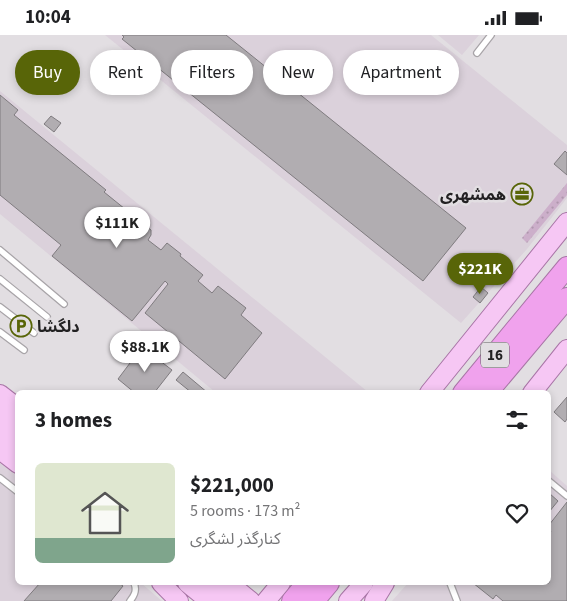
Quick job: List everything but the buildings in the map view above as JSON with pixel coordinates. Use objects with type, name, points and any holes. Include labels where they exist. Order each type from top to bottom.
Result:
[{"type":"highway","name":"16","points":[[489,390],[567,267]]},
{"type":"highway","name":"16","points":[[466,390],[533,323],[567,298]]},
{"type":"highway","points":[[291,601],[305,585]]},
{"type":"highway","points":[[314,601],[327,585]]},
{"type":"main road","points":[[431,390],[567,222]]},
{"type":"main road","points":[[534,390],[567,349]]},
{"type":"main road","points":[[0,394],[15,406]]},
{"type":"main road","points":[[0,412],[15,424]]},
{"type":"main road","points":[[0,431],[15,443]]},
{"type":"main road","points":[[0,450],[15,462]]},
{"type":"main road","points":[[163,585],[180,601]]},
{"type":"main road","points":[[189,585],[209,601]]},
{"type":"main road","points":[[211,585],[231,601]]},
{"type":"main road","points":[[231,585],[251,601]]},
{"type":"main road","points":[[266,601],[279,585]]},
{"type":"main road","points":[[291,601],[290,595],[296,585]]},
{"type":"main road","points":[[348,601],[362,585]]},
{"type":"main road","points":[[362,601],[375,585]]},
{"type":"main road","points":[[374,601],[384,585]]},
{"type":"lane","points":[[476,53],[491,35]]},
{"type":"lane","points":[[0,249],[64,304]]},
{"type":"lane","points":[[0,279],[47,317]]},
{"type":"lane","points":[[0,307],[34,333]]},
{"type":"lane","points":[[0,332],[24,350]]},
{"type":"lane","points":[[0,478],[15,490]]},
{"type":"lane","points":[[551,483],[567,496]]},
{"type":"lane","points":[[130,601],[134,596],[136,589],[135,585]]},
{"type":"lane","points":[[451,585],[457,601]]},
{"type":"shaded area","points":[[105,35],[431,35],[450,50],[343,50],[343,95],[459,95],[459,58],[567,145],[567,198],[527,249],[461,323],[179,95],[253,95],[253,50],[171,50],[171,88],[161,80],[161,50],[124,50]]},
{"type":"shaded area","points":[[438,35],[479,35],[462,55],[459,50],[456,50]]},
{"type":"shaded area","points":[[0,91],[366,390],[213,390],[0,214]]},
{"type":"shaded area","points":[[567,183],[567,195],[527,243],[522,238]]},
{"type":"shaded area","points":[[0,460],[15,473],[15,585],[143,585],[162,601],[0,601]]},
{"type":"shaded area","points":[[551,472],[567,486],[567,601],[392,601],[406,585],[551,585]]},
{"type":"place","name":"همشهری","points":[[522,194]]},
{"type":"place","name":"دلگشا","points":[[21,326]]}]
